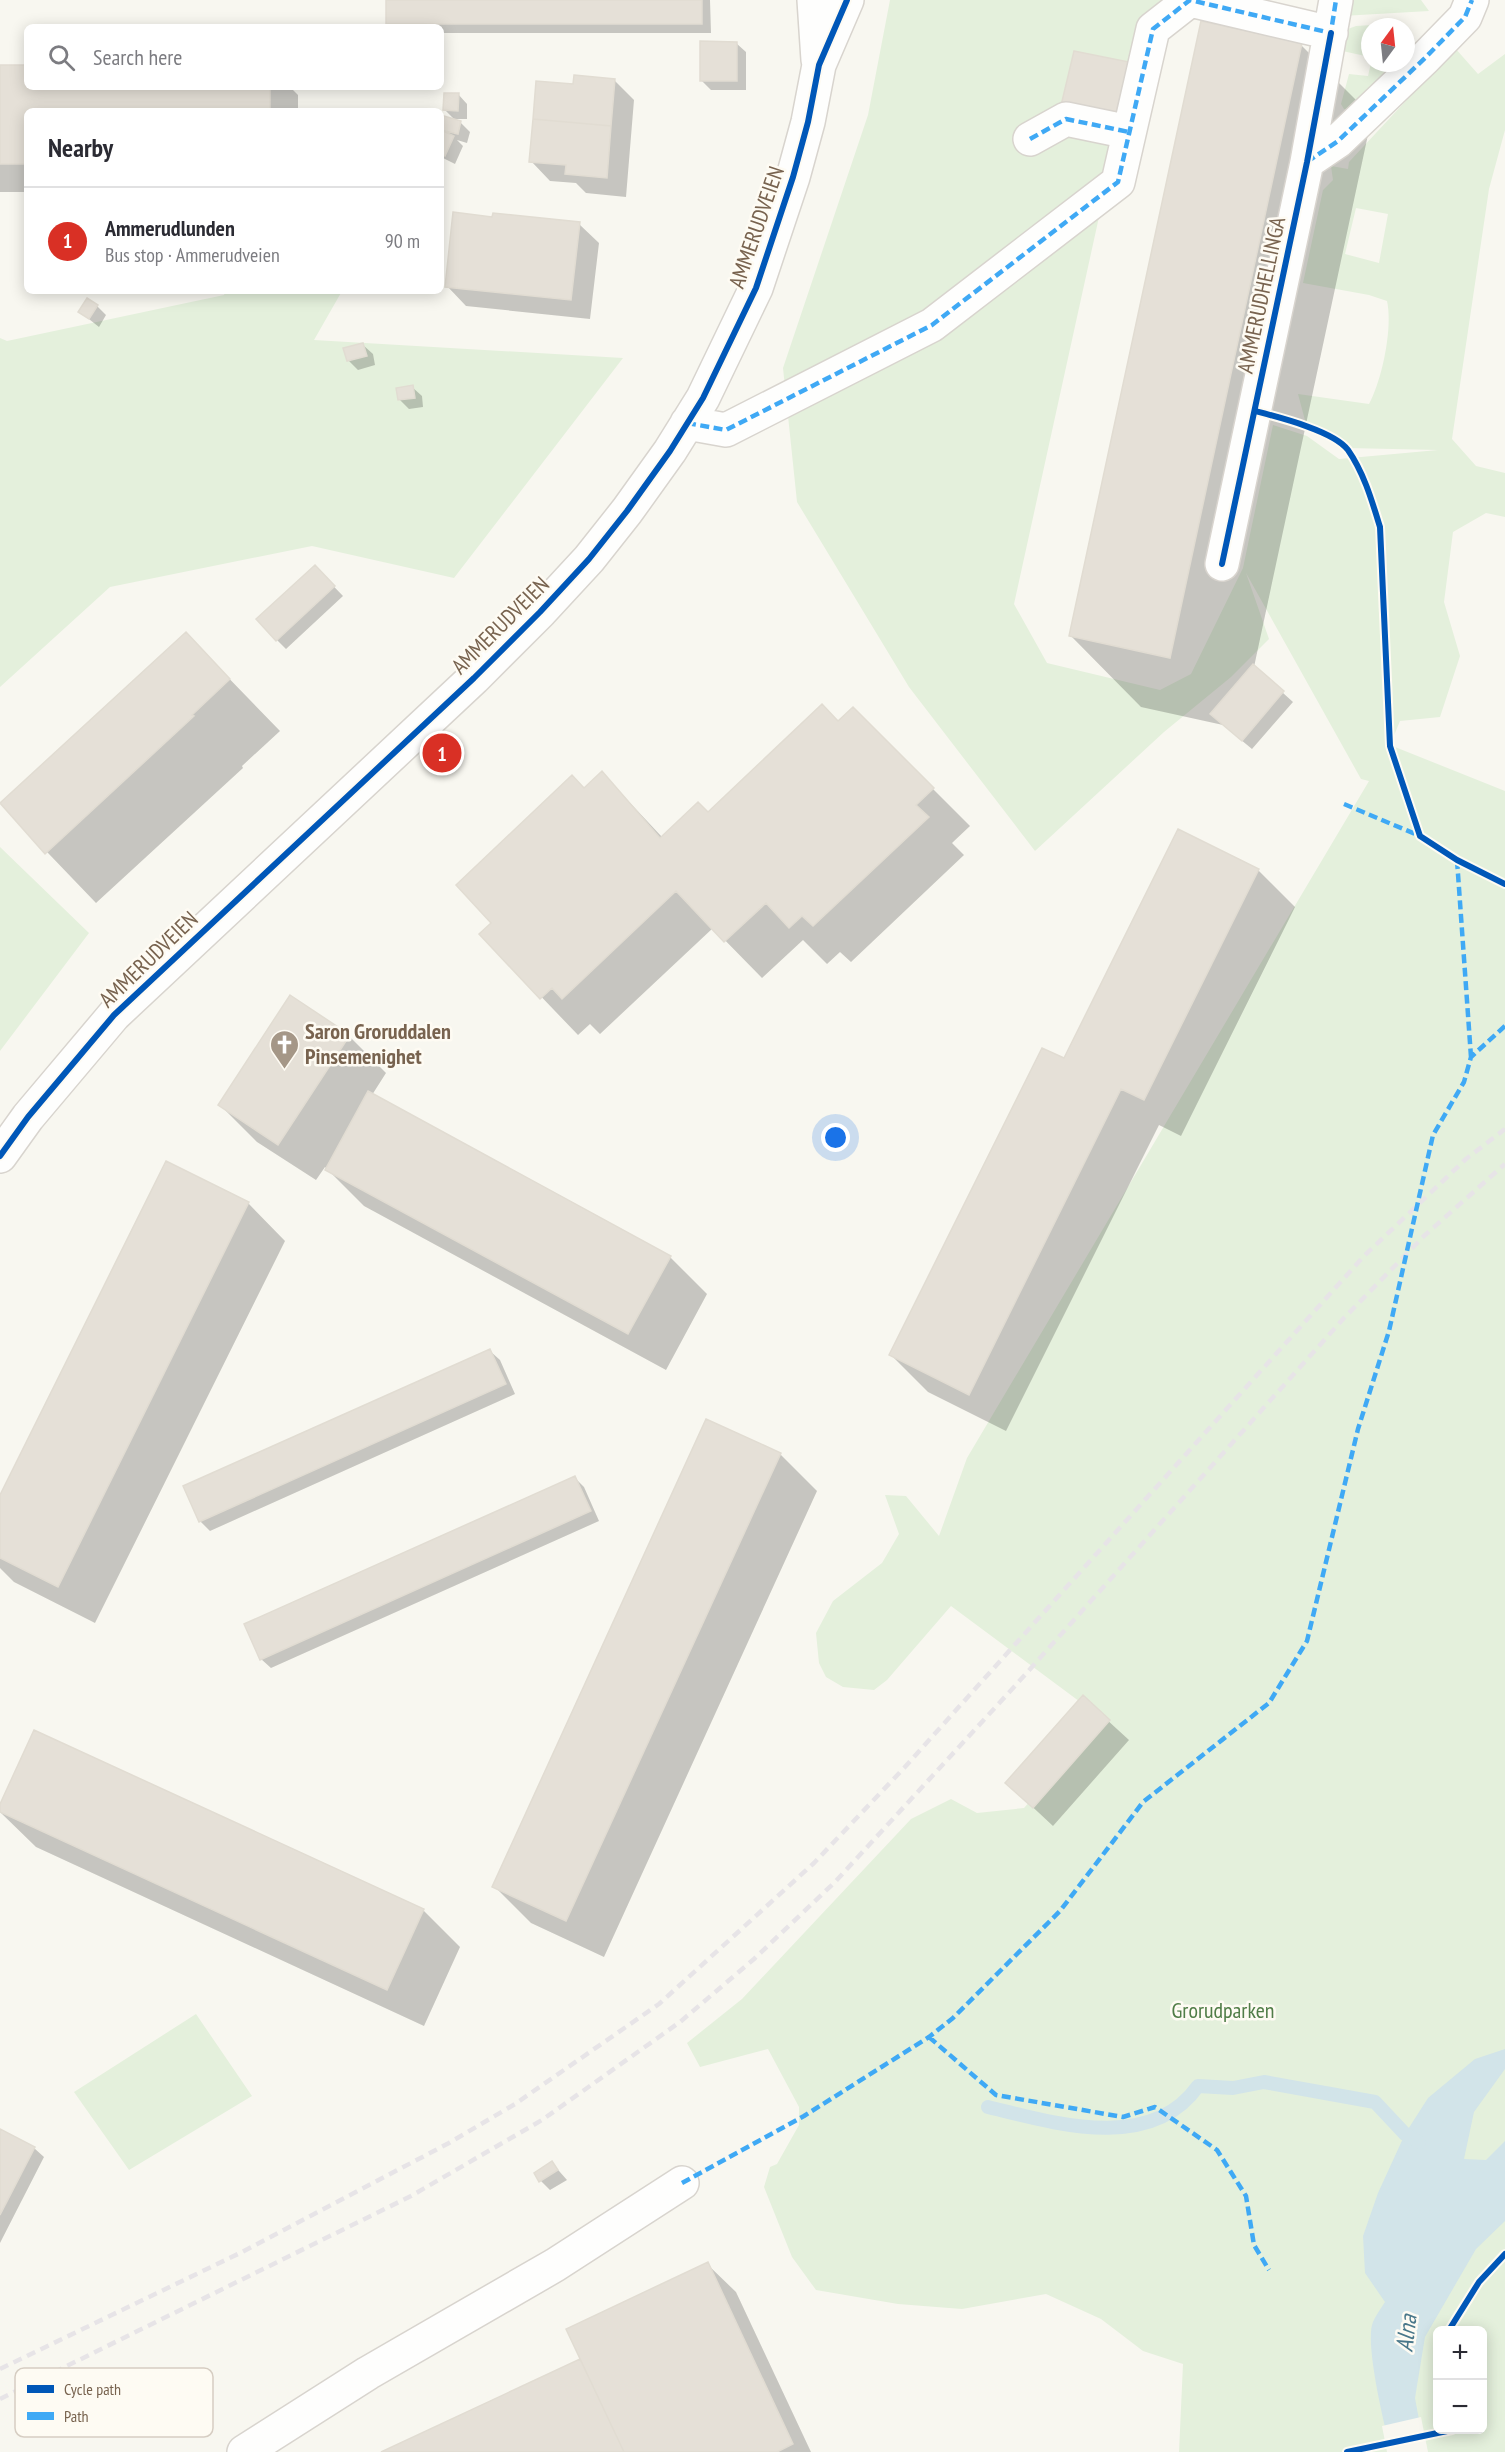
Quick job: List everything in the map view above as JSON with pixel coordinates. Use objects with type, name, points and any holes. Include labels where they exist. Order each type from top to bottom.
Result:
[{"type":"street","name":"AMMERUDVEIEN","points":[[814,0],[819,65]]},
{"type":"street","name":"AMMERUDVEIEN","points":[[0,1156],[28,1117],[114,1016],[474,678],[589,559],[627,511],[687,423],[732,342],[763,269],[793,177],[808,122],[819,65],[847,0]]},
{"type":"street","points":[[687,423],[726,430],[932,325],[1118,182],[1153,29],[1190,0],[1331,33]]},
{"type":"street","name":"AMMERUDHELLINGA","points":[[1222,564],[1307,162],[1336,0]]},
{"type":"street","points":[[1307,162],[1338,141],[1425,58],[1466,17],[1472,0]]},
{"type":"street","points":[[1030,139],[1066,118],[1129,132]]},
{"type":"street","points":[[244,2452],[368,2373],[555,2265],[682,2183]]},
{"type":"green space","name":"Grorudparken","points":[[890,0],[1186,0],[1129,62],[1074,52],[1059,113],[1113,124],[1108,176],[1014,604],[1047,663],[1160,690],[1191,674],[1243,568],[1273,425],[1307,436],[1339,459],[1438,450],[1347,448],[1306,424],[1298,394],[1369,404],[1378,382],[1389,325],[1387,301],[1369,295],[1303,283],[1323,190],[1333,180],[1331,166],[1348,169],[1349,162],[1455,48],[1478,74],[1505,54],[1505,130],[1489,189],[1452,439],[1476,466],[1505,473],[1505,517],[1486,513],[1453,532],[1444,602],[1460,656],[1440,717],[1400,721],[1390,745],[1505,791],[1505,2452],[1179,2452],[1183,2364],[1143,2351],[1101,2319],[1046,2294],[962,2309],[898,2304],[816,2290],[792,2257],[764,2187],[770,2167],[777,2164],[799,2125],[799,2107],[768,2049],[700,2067],[687,2043],[742,1999],[911,1819],[951,1799],[977,1813],[1024,1808],[1103,1719],[951,1606],[887,1680],[874,1690],[843,1687],[826,1677],[819,1663],[816,1633],[833,1601],[882,1563],[899,1534],[885,1495],[906,1496],[939,1536],[967,1458],[1369,781],[1361,779],[1246,573],[1269,639],[1231,677],[1164,732],[1035,851],[909,687],[797,502],[783,368],[868,115]],"holes":[[[1356,208],[1388,214],[1379,263],[1345,254]]]},
{"type":"green space","points":[[1353,0],[1421,0],[1429,11],[1342,16]]},
{"type":"green space","points":[[1361,26],[1361,55],[1333,49],[1337,33]]},
{"type":"green space","points":[[1369,72],[1385,72],[1349,110],[1344,109],[1341,104],[1349,74],[1368,76]]},
{"type":"green space","points":[[340,294],[314,340],[623,358],[454,578],[312,546],[110,587],[0,687],[0,338],[7,341],[224,295]]},
{"type":"green space","points":[[0,847],[89,933],[0,1051]]},
{"type":"green space","points":[[196,2014],[252,2096],[129,2170],[74,2092]]},
{"type":"water","name":"Alna","points":[[1505,2049],[1505,2069],[1474,2112],[1464,2159],[1486,2160],[1505,2141],[1505,2221],[1476,2249],[1425,2337],[1415,2398],[1425,2452],[1391,2452],[1376,2386],[1371,2347],[1373,2322],[1385,2302],[1365,2273],[1363,2236],[1378,2193],[1405,2134],[1428,2098],[1475,2059]]},
{"type":"pier","points":[[1421,2417],[1428,2452],[1387,2452],[1382,2426]]},
{"type":"building","points":[[386,0],[702,0],[702,24],[386,24]]},
{"type":"building","points":[[1201,21],[1302,43],[1170,658],[1069,636]]},
{"type":"building","points":[[700,41],[737,42],[737,81],[700,81]]},
{"type":"building","points":[[1074,51],[1129,62],[1113,124],[1059,114]]},
{"type":"building","points":[[0,65],[24,65],[24,90],[270,90],[270,108],[24,108],[24,164],[0,164]]},
{"type":"building","points":[[574,75],[615,79],[611,126],[533,119],[536,81],[573,84]]},
{"type":"building","points":[[444,93],[459,93],[458,111],[444,110]]},
{"type":"building","points":[[444,116],[461,121],[458,134],[444,131]]},
{"type":"building","points":[[533,119],[611,126],[607,178],[565,174],[566,165],[529,162]]},
{"type":"building","points":[[444,131],[454,136],[444,156]]},
{"type":"building","points":[[453,212],[492,217],[493,213],[580,222],[571,300],[445,287]]},
{"type":"building","points":[[87,298],[98,305],[89,319],[78,312]]},
{"type":"building","points":[[363,343],[367,356],[347,361],[343,348]]},
{"type":"building","points":[[413,385],[415,398],[398,400],[396,388]]},
{"type":"building","points":[[315,565],[335,586],[276,641],[256,619]]},
{"type":"building","points":[[186,632],[230,679],[192,715],[194,716],[45,854],[0,803]]},
{"type":"building","points":[[1253,664],[1284,691],[1242,741],[1210,714]]},
{"type":"building","points":[[822,704],[838,721],[853,707],[934,788],[916,805],[929,817],[813,926],[802,916],[789,928],[766,903],[724,942],[676,891],[562,999],[552,988],[540,999],[479,934],[491,923],[456,885],[572,775],[584,788],[602,771],[660,838],[698,802],[708,812]]},
{"type":"building","points":[[1178,829],[1259,869],[1144,1100],[1121,1089],[969,1395],[889,1355],[1042,1048],[1064,1058]]},
{"type":"building","name":"Saron Groruddalen Pinsemenighet","points":[[290,995],[350,1035],[278,1145],[218,1105]]},
{"type":"building","points":[[368,1091],[671,1256],[628,1334],[325,1170]]},
{"type":"building","points":[[166,1161],[249,1202],[58,1587],[0,1558],[0,1495]]},
{"type":"building","points":[[490,1349],[506,1384],[199,1522],[183,1486]]},
{"type":"building","points":[[706,1419],[781,1453],[566,1921],[492,1887]]},
{"type":"building","points":[[575,1476],[591,1511],[260,1660],[244,1624]]},
{"type":"building","points":[[1083,1695],[1110,1720],[1033,1808],[1005,1783]]},
{"type":"building","points":[[34,1730],[424,1909],[387,1990],[0,1812],[0,1804]]},
{"type":"building","points":[[0,2129],[35,2147],[0,2215]]},
{"type":"building","points":[[552,2161],[558,2170],[539,2182],[534,2173]]},
{"type":"building","points":[[708,2262],[793,2444],[777,2452],[624,2452],[566,2329]]},
{"type":"building","points":[[580,2359],[624,2452],[381,2452]]},
{"type":"waterway","points":[[988,2107],[1071,2125],[1100,2128],[1128,2126],[1155,2120],[1178,2107],[1198,2086],[1233,2088],[1264,2082],[1375,2102],[1405,2134],[1419,2142]]},
{"type":"railway","points":[[0,2369],[240,2253],[449,2143],[515,2104],[659,2004],[814,1863],[904,1768],[1364,1256],[1466,1159],[1505,1129]]},
{"type":"railway","points":[[63,2368],[411,2196],[542,2120],[680,2022],[754,1959],[835,1882],[1014,1687],[1344,1318],[1424,1236],[1505,1164]]},
{"type":"railway","points":[[0,2399],[15,2392]]},
{"type":"marked path","points":[[687,423],[726,430],[932,325],[1118,182],[1153,29],[1190,0],[1331,33]]},
{"type":"marked path","points":[[1330,38],[1336,0]]},
{"type":"marked path","points":[[1307,162],[1338,141],[1425,58],[1465,17],[1472,0]]},
{"type":"marked path","points":[[1030,139],[1066,119],[1129,132]]},
{"type":"marked path","points":[[1344,804],[1420,836]]},
{"type":"marked path","points":[[1457,860],[1471,1057]]},
{"type":"marked path","points":[[682,2183],[804,2116],[929,2037],[953,2018],[1060,1911],[1143,1802],[1269,1703],[1307,1641],[1358,1429],[1389,1331],[1433,1135],[1464,1082],[1471,1057],[1505,1026]]},
{"type":"marked path","points":[[929,2037],[996,2095],[1123,2117],[1155,2107],[1217,2150],[1246,2196],[1254,2245],[1269,2270]]},
{"type":"cycle path","points":[[0,1156],[28,1117],[114,1015],[474,678],[589,559],[627,511],[670,451],[703,398],[756,288],[793,177],[808,122],[819,65],[847,0]]},
{"type":"cycle path","points":[[1222,564],[1307,162],[1331,33]]},
{"type":"cycle path","points":[[1255,411],[1305,426],[1331,437],[1348,450],[1359,468],[1380,527],[1390,746],[1420,836],[1457,860],[1505,884]]},
{"type":"cycle path","points":[[1452,2326],[1479,2282],[1505,2254]]},
{"type":"cycle path","points":[[1347,2452],[1433,2434]]},
{"type":"place","name":"Ammerudlunden","points":[[442,753]]},
{"type":"place","name":"Saron Groruddalen Pinsemenighet","points":[[284,1070]]}]
